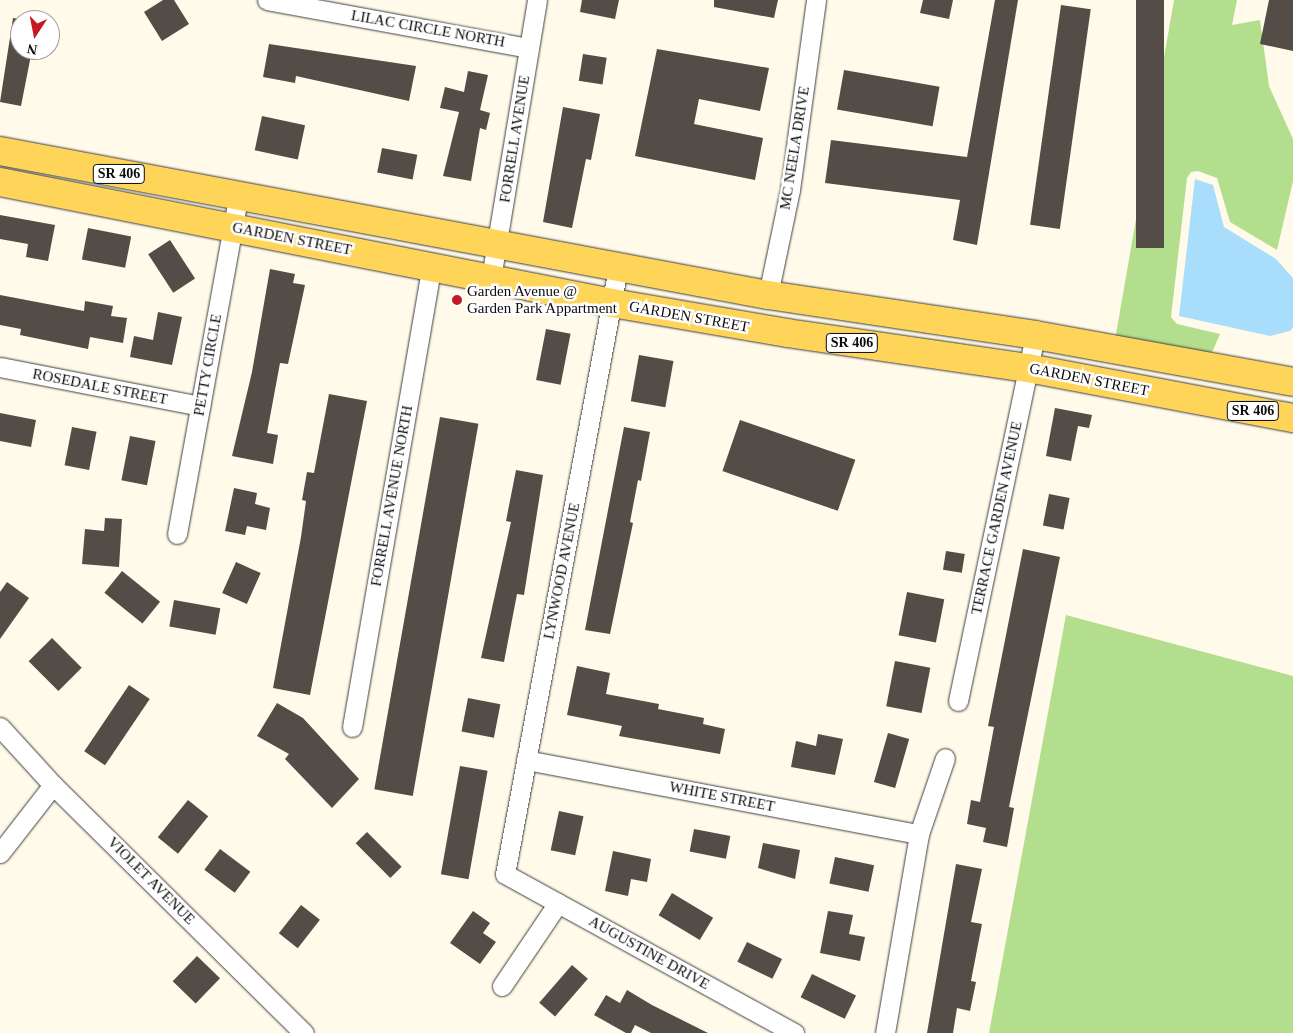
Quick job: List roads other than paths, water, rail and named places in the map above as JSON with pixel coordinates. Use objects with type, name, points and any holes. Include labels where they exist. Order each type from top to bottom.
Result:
[{"type":"main road","name":"GARDEN STREET","points":[[0,151],[497,247],[768,296],[1035,335],[1293,382]]},
{"type":"main road","name":"GARDEN STREET","points":[[0,182],[612,303],[787,333],[1028,368],[1293,418]]},
{"type":"street","name":"LILAC CIRCLE NORTH","points":[[267,0],[529,48]]},
{"type":"street","name":"FORRELL AVENUE","points":[[491,278],[537,0]]},
{"type":"street","name":"MC NEELA DRIVE","points":[[768,296],[790,190],[816,0]]},
{"type":"street","name":"PETTY CIRCLE","points":[[177,534],[238,197]]},
{"type":"street","name":"FORRELL AVENUE NORTH","points":[[352,727],[432,266]]},
{"type":"street","name":"LYNWOOD AVENUE","points":[[505,874],[618,268]]},
{"type":"street","name":"TERRACE GARDEN AVENUE","points":[[958,702],[1035,335]]},
{"type":"street","name":"ROSEDALE STREET","points":[[0,367],[200,406]]},
{"type":"street","name":"VIOLET AVENUE","points":[[0,727],[53,784],[304,1033]]},
{"type":"street","points":[[885,1033],[919,834],[945,758]]},
{"type":"street","name":"WHITE STREET","points":[[526,760],[919,834]]},
{"type":"street","points":[[0,853],[53,784]]},
{"type":"street","name":"AUGUSTINE DRIVE","points":[[505,874],[794,1033]]},
{"type":"street","points":[[502,986],[558,903]]},
{"type":"water","points":[[1195,179],[1213,185],[1224,227],[1276,259],[1293,278],[1293,327],[1290,331],[1270,336],[1179,316]]},
{"type":"place","name":"Garden Avenue @ Garden Park Appartment","points":[[457,300]]}]
